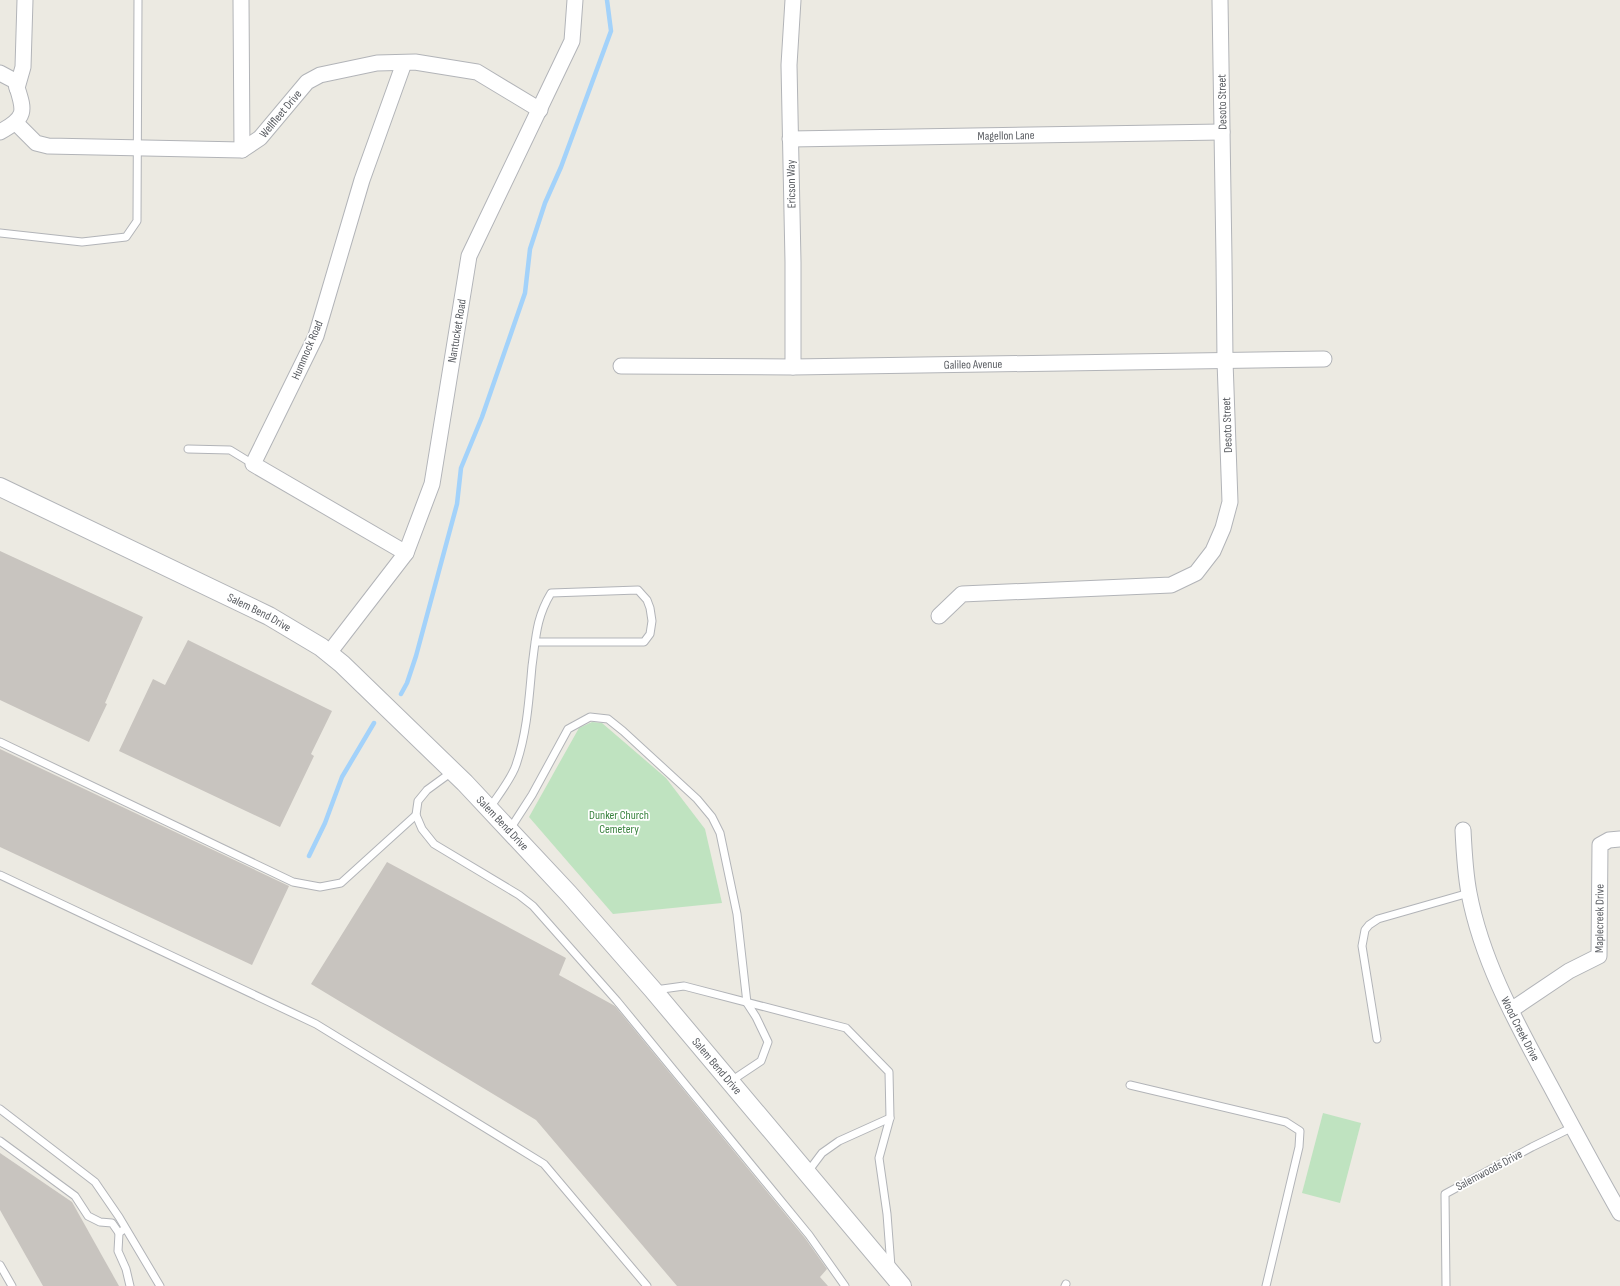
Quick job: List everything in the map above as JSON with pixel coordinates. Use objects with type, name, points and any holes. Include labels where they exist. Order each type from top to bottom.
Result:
[{"type":"street","points":[[17,88],[23,67],[25,0]]},
{"type":"street","points":[[16,123],[36,142],[48,146],[242,150],[241,0]]},
{"type":"street","name":"Nantucket Road","points":[[329,653],[406,553],[432,484],[469,256],[572,42],[575,0]]},
{"type":"street","name":"Ericson Way","points":[[793,0],[789,65],[793,262],[793,368]]},
{"type":"street","name":"Desoto Street","points":[[939,616],[962,594],[1172,585],[1196,573],[1214,551],[1223,528],[1230,502],[1225,361],[1220,0]]},
{"type":"street","name":"Wellfleet Drive","points":[[242,150],[260,138],[307,82],[320,75],[377,63],[415,62],[478,72],[540,110]]},
{"type":"street","name":"Hummock Road","points":[[253,464],[316,336],[362,180],[404,63]]},
{"type":"street","points":[[0,73],[15,81],[23,107],[16,123],[0,132]]},
{"type":"street","name":"Magellon Lane","points":[[790,139],[1222,132]]},
{"type":"street","name":"Galileo Avenue","points":[[622,366],[793,368],[1324,359]]},
{"type":"street","points":[[253,464],[406,553]]},
{"type":"street","name":"Salem Bend Drive","points":[[0,487],[269,616],[329,653],[342,664],[453,771],[568,894],[653,990],[897,1280]]},
{"type":"street","name":"Wood Creek Drive","points":[[1463,830],[1464,861],[1469,893],[1487,956],[1511,1010],[1620,1213]]},
{"type":"street","name":"Maplecreek Drive","points":[[1511,1010],[1569,971],[1599,956],[1600,845],[1610,840],[1620,840]]},
{"type":"lane","points":[[0,233],[82,242],[126,237],[137,221],[138,0]]},
{"type":"lane","points":[[188,449],[230,450],[253,464]]},
{"type":"lane","points":[[489,809],[516,766],[526,723],[535,642],[537,624],[543,607],[551,593],[638,590],[647,600],[650,608],[652,621],[650,634],[644,642],[535,642]]},
{"type":"lane","points":[[508,831],[532,795],[568,729],[590,717],[608,719],[651,756],[697,799],[712,817],[720,834],[737,914],[747,1003],[756,1017],[768,1042],[761,1062],[730,1082]]},
{"type":"lane","points":[[0,742],[293,882],[320,887],[341,883],[416,815]]},
{"type":"lane","points":[[453,771],[427,790],[418,801],[416,815],[422,829],[434,844],[519,894],[533,906],[617,1001],[809,1235],[845,1286]]},
{"type":"lane","points":[[0,875],[316,1024],[544,1164],[647,1286]]},
{"type":"lane","points":[[1377,1039],[1362,946],[1365,930],[1369,925],[1378,919],[1469,893]]},
{"type":"lane","points":[[653,990],[684,986],[846,1028],[888,1072],[890,1118],[879,1158],[897,1280]]},
{"type":"lane","points":[[1130,1085],[1286,1122],[1300,1131],[1299,1147],[1266,1286]]},
{"type":"lane","points":[[0,1109],[95,1182],[119,1217],[122,1231],[118,1251],[126,1269],[130,1286]]},
{"type":"lane","points":[[806,1173],[822,1153],[840,1141],[890,1118]]},
{"type":"lane","name":"Salemwoods Drive","points":[[1446,1286],[1445,1194],[1532,1147],[1573,1127]]},
{"type":"lane","points":[[0,1141],[75,1196],[88,1216],[100,1222],[112,1223],[122,1231],[160,1286]]},
{"type":"lane","points":[[0,1265],[12,1286]]},
{"type":"green space","name":"Dunker Church Cemetery","points":[[592,722],[602,723],[666,778],[705,829],[722,903],[613,914],[529,817],[579,728]]},
{"type":"green space","points":[[1323,1113],[1361,1123],[1340,1203],[1302,1193]]},
{"type":"building","points":[[0,551],[143,617],[105,703],[107,704],[89,742],[0,700]]},
{"type":"building","points":[[188,640],[332,711],[311,754],[314,756],[280,827],[119,751],[153,679],[165,685]]},
{"type":"building","points":[[0,749],[289,886],[252,965],[0,847]]},
{"type":"building","points":[[387,862],[566,958],[559,975],[615,1006],[805,1238],[827,1269],[820,1277],[828,1286],[677,1286],[536,1120],[311,984]]},
{"type":"building","points":[[0,1153],[72,1202],[119,1286],[43,1286],[0,1210]]},
{"type":"waterway","points":[[401,694],[407,683],[416,656],[457,504],[461,468],[482,417],[525,293],[530,249],[545,203],[561,167],[611,31],[607,0]]},
{"type":"waterway","points":[[309,856],[325,823],[342,777],[374,723]]}]
